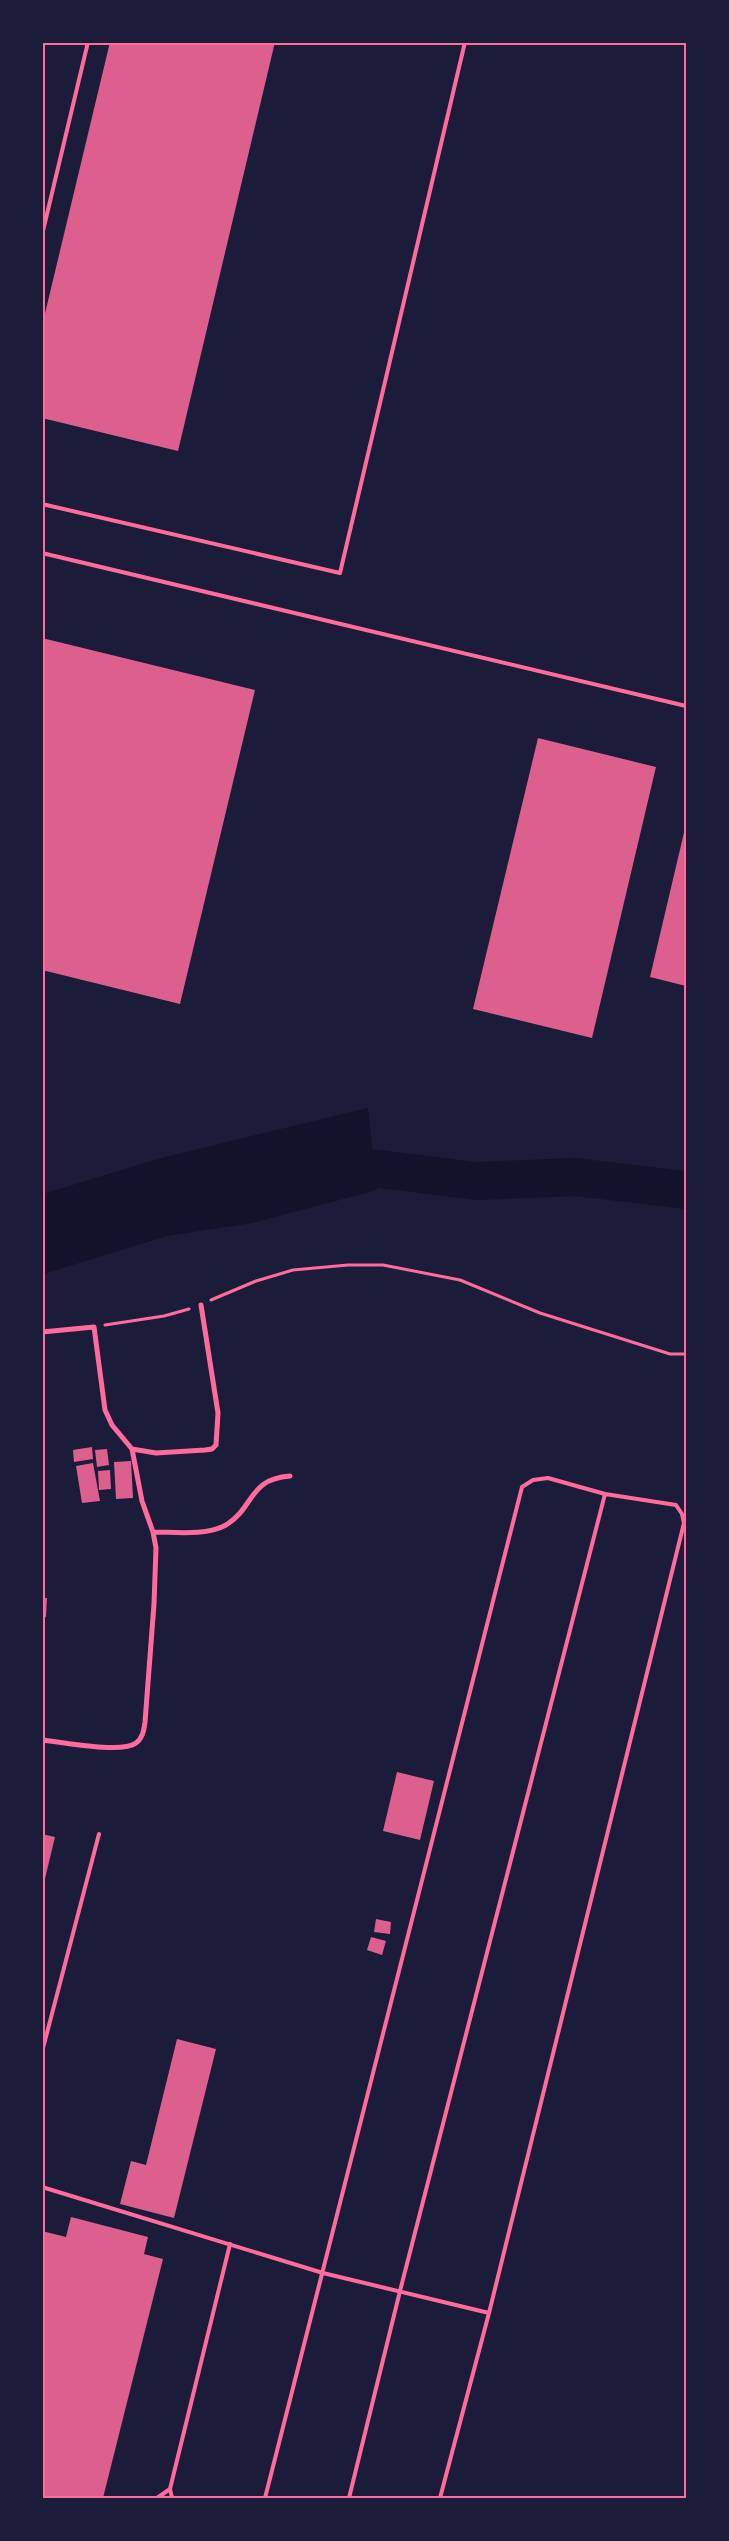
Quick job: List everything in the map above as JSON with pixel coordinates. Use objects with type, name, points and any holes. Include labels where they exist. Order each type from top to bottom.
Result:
[{"type":"street","points":[[132,1449],[156,1452],[204,1450],[212,1449],[216,1445],[218,1413],[201,1305]]},
{"type":"street","points":[[42,1332],[94,1327],[108,1418],[132,1449],[142,1501],[153,1532],[156,1548],[154,1604],[144,1732],[136,1744],[114,1748],[42,1740]]},
{"type":"street","points":[[153,1532],[196,1531],[225,1525],[235,1518],[269,1478],[290,1476]]},
{"type":"lane","points":[[42,235],[88,42]]},
{"type":"lane","points":[[42,504],[340,573],[465,42]]},
{"type":"lane","points":[[42,553],[686,706]]},
{"type":"lane","points":[[266,2498],[522,1487],[533,1480],[548,1478],[605,1494],[676,1505],[682,1514],[684,1523],[489,2312],[440,2498]]},
{"type":"lane","points":[[349,2498],[400,2291],[605,1494]]},
{"type":"lane","points":[[42,2052],[99,1834]]},
{"type":"lane","points":[[42,2187],[323,2273],[489,2312]]},
{"type":"lane","points":[[172,2498],[170,2490],[230,2244]]},
{"type":"lane","points":[[158,2498],[170,2490]]},
{"type":"path","points":[[94,1327],[164,1316],[201,1305],[256,1280],[293,1270],[348,1265],[384,1266],[460,1280],[540,1313],[670,1354],[686,1354]]},
{"type":"shaded area","points":[[368,1108],[377,1190],[252,1223],[167,1236],[43,1274],[43,1194],[161,1158]]},
{"type":"building","points":[[110,42],[275,42],[178,451],[42,418],[42,326]]},
{"type":"building","points":[[42,638],[255,690],[180,1004],[42,970]]},
{"type":"building","points":[[538,738],[656,767],[592,1038],[473,1009]]},
{"type":"building","points":[[686,824],[686,986],[650,977]]},
{"type":"building","points":[[92,1447],[93,1459],[74,1462],[73,1450]]},
{"type":"building","points":[[107,1449],[109,1465],[97,1467],[95,1450]]},
{"type":"building","points":[[131,1461],[133,1498],[116,1499],[114,1462]]},
{"type":"building","points":[[93,1463],[100,1501],[82,1503],[76,1466]]},
{"type":"building","points":[[110,1470],[111,1489],[99,1490],[98,1471]]},
{"type":"building","points":[[42,1598],[47,1598],[46,1617],[42,1616]]},
{"type":"building","points":[[397,1772],[434,1781],[420,1840],[383,1831]]},
{"type":"building","points":[[42,1834],[55,1837],[43,1887],[42,1887]]},
{"type":"building","points":[[376,1919],[391,1922],[390,1934],[374,1932]]},
{"type":"building","points":[[371,1937],[386,1941],[382,1955],[367,1950]]},
{"type":"building","points":[[177,2039],[216,2049],[174,2218],[120,2204],[131,2161],[146,2165]]},
{"type":"building","points":[[71,2217],[148,2237],[144,2254],[163,2259],[103,2498],[42,2498],[42,2231],[66,2237]]},
{"type":"waterway","points":[[324,1162],[476,1181],[575,1177],[686,1190]]}]
